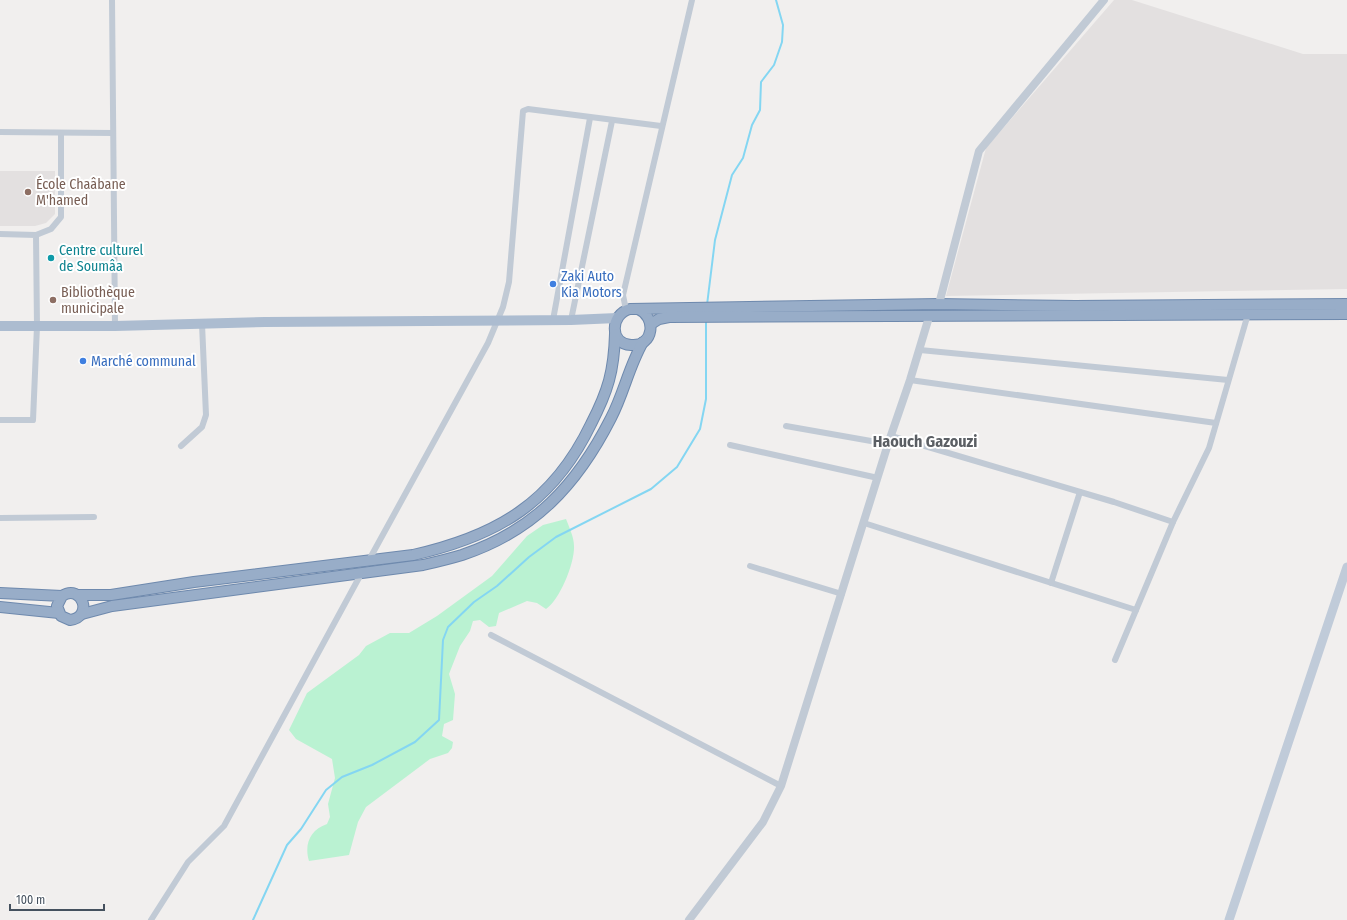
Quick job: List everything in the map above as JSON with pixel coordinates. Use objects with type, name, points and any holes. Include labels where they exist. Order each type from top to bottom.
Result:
[{"type":"highway","points":[[718,313],[939,304],[1083,306],[1347,304]]},
{"type":"highway","points":[[0,607],[59,613],[64,618],[70,620],[77,618],[82,614],[112,606],[423,565],[461,556],[503,537],[544,510],[556,499],[577,475],[599,440],[622,394],[635,357],[650,332],[651,324],[645,313],[638,309]]},
{"type":"highway","points":[[0,593],[62,596],[71,593],[78,595],[111,595],[194,582],[369,560],[435,550],[472,538],[500,524],[538,497],[568,466],[581,445],[597,412],[613,371],[614,326],[616,318],[626,310],[638,309],[698,313],[928,317],[1347,314]]},
{"type":"highway","points":[[651,324],[664,318],[698,313]]},
{"type":"highway","points":[[615,334],[627,345],[635,345],[643,342]]},
{"type":"highway","points":[[78,595],[84,604],[82,614]]},
{"type":"highway","points":[[59,613],[58,602],[62,596]]},
{"type":"main road","points":[[0,326],[115,326],[265,322],[571,320],[616,318]]},
{"type":"main road","points":[[1229,920],[1347,567]]},
{"type":"street","points":[[112,0],[115,326]]},
{"type":"street","points":[[626,310],[623,295],[661,126],[692,0]]},
{"type":"street","points":[[939,304],[979,151],[1104,0]]},
{"type":"street","points":[[369,560],[499,320],[509,282],[522,114],[528,109],[612,121],[661,126]]},
{"type":"street","points":[[553,320],[590,118]]},
{"type":"street","points":[[571,320],[612,121]]},
{"type":"street","points":[[0,132],[113,133]]},
{"type":"street","points":[[0,234],[36,235],[51,229],[61,217],[61,133]]},
{"type":"street","points":[[0,420],[33,420],[37,326],[36,235]]},
{"type":"street","points":[[1115,660],[1173,522],[1209,448],[1248,314]]},
{"type":"street","points":[[689,920],[763,822],[781,786],[889,440],[920,350],[928,317]]},
{"type":"street","points":[[181,446],[202,427],[206,415],[202,324]]},
{"type":"street","points":[[920,350],[1228,380]]},
{"type":"street","points":[[910,380],[1216,423]]},
{"type":"street","points":[[786,426],[889,440],[1080,492],[1173,522]]},
{"type":"street","points":[[730,444],[878,478]]},
{"type":"street","points":[[1051,583],[1080,492]]},
{"type":"street","points":[[0,518],[94,517]]},
{"type":"street","points":[[864,522],[1136,610]]},
{"type":"street","points":[[750,566],[842,594]]},
{"type":"street","points":[[151,920],[188,862],[224,826],[361,574]]},
{"type":"street","points":[[490,635],[781,786]]},
{"type":"shaded area","points":[[1114,0],[1132,0],[1303,54],[1347,54],[1347,289],[946,296],[986,148]]},
{"type":"shaded area","name":"École Chaâbane M'hamed","points":[[0,171],[55,171],[55,214],[46,223],[35,226],[0,226]]},
{"type":"green space","points":[[566,519],[573,539],[574,553],[566,580],[551,604],[546,609],[537,603],[527,601],[499,613],[496,626],[489,627],[480,620],[473,621],[470,631],[460,646],[449,674],[455,694],[453,720],[444,724],[442,736],[453,742],[452,748],[448,753],[430,759],[366,807],[358,822],[349,855],[309,861],[307,849],[310,838],[316,830],[327,824],[330,817],[328,804],[335,778],[332,759],[296,739],[289,730],[307,693],[359,655],[366,646],[390,633],[409,633],[437,616],[492,576],[527,536],[543,525]]},
{"type":"waterway","points":[[707,305],[715,240],[732,175],[743,158],[752,125],[760,110],[761,82],[774,65],[782,42],[783,25],[776,0]]},
{"type":"waterway","points":[[253,920],[287,845],[301,829],[326,790],[342,777],[372,765],[415,742],[439,720],[443,640],[448,627],[474,602],[497,586],[529,557],[556,537],[651,489],[677,467],[700,429],[706,399],[706,320]]},
{"type":"place","name":"École Chaâbane M'hamed","points":[[28,192]]},
{"type":"place","name":"Centre culturel de Soumâa","points":[[51,258]]},
{"type":"place","name":"Zaki Auto Kia Motors","points":[[553,284]]},
{"type":"place","name":"Bibliothèque municipale","points":[[53,300]]},
{"type":"place","name":"Marché communal","points":[[83,361]]},
{"type":"district","name":"Haouch Gazouzi","points":[[925,441]]}]
